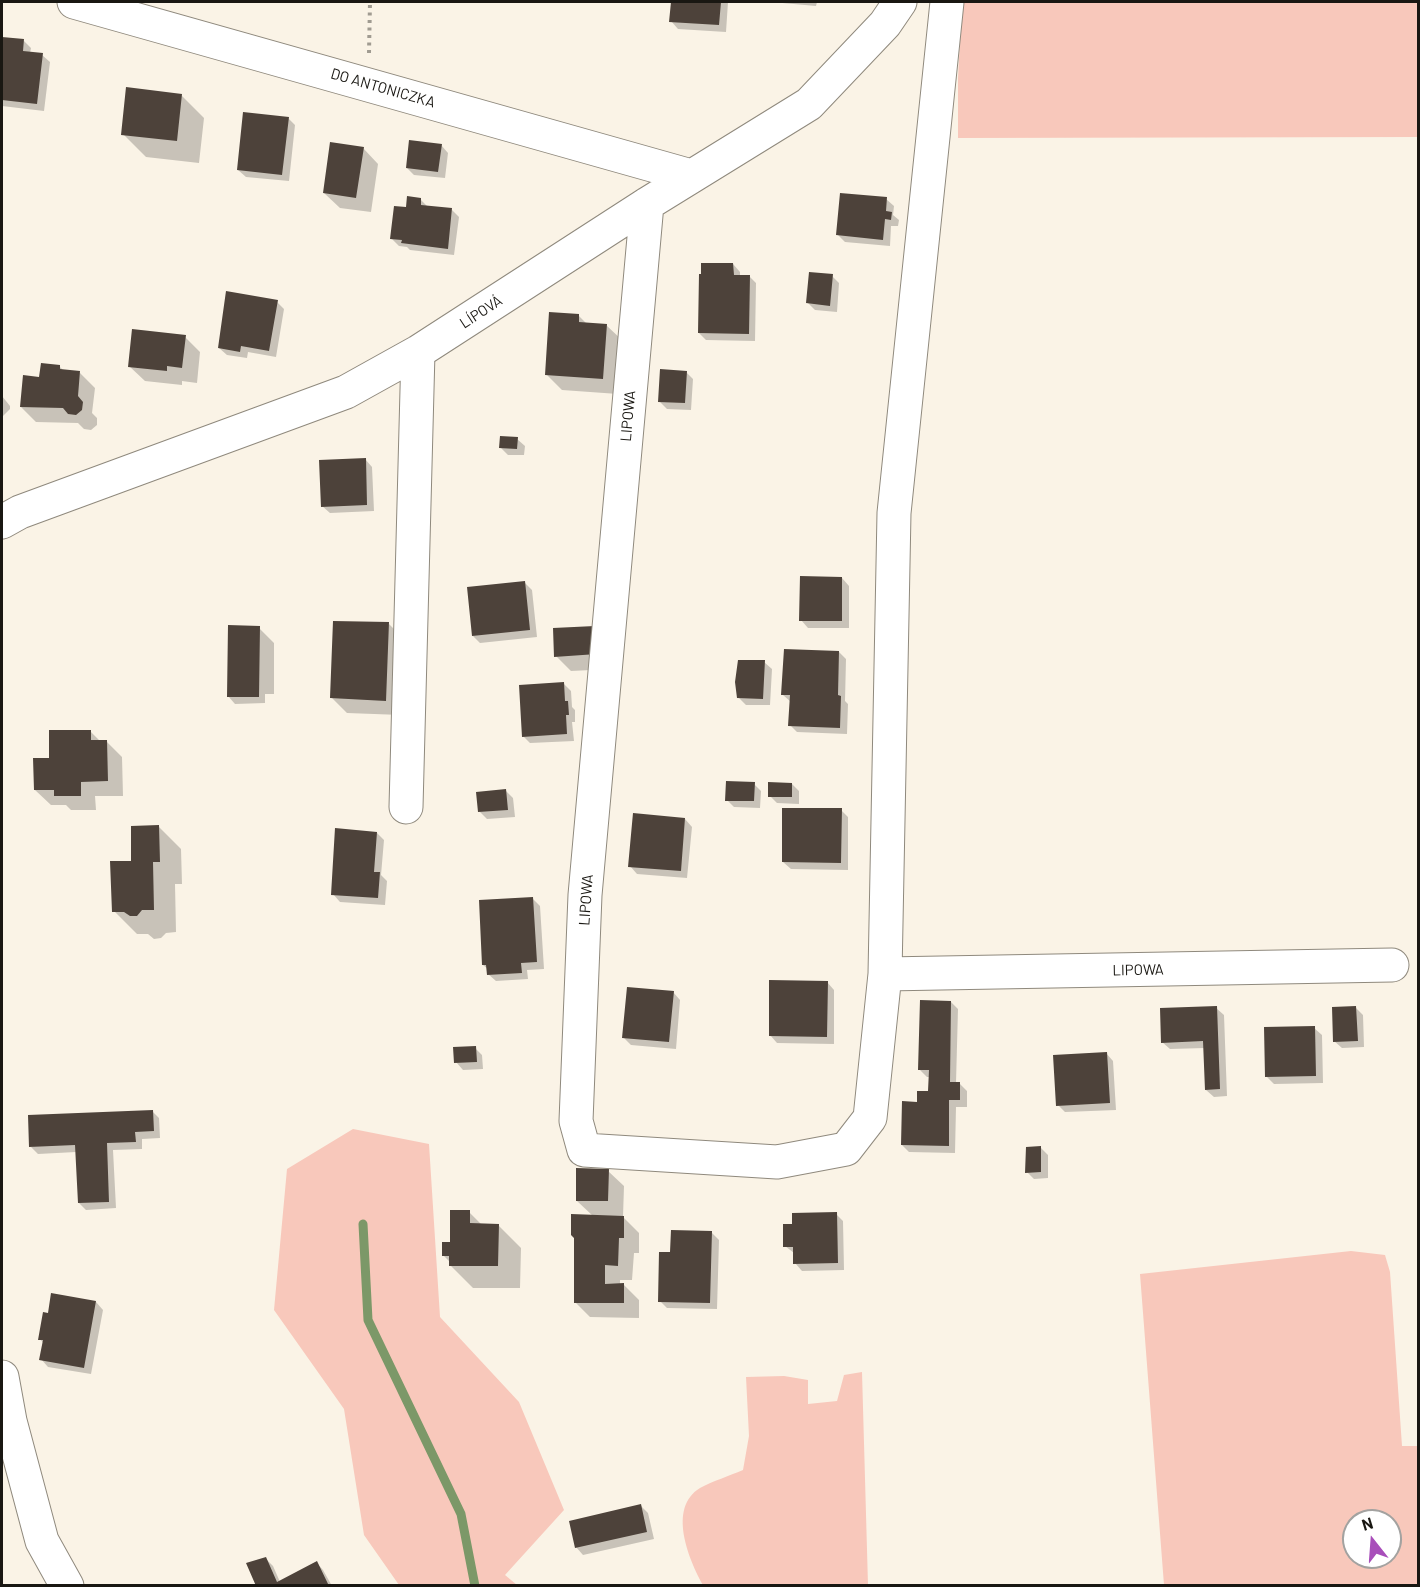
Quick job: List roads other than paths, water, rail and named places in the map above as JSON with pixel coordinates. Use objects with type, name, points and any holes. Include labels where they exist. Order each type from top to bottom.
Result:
[{"type":"street","name":"DO ANTONICZKA","points":[[75,2],[691,177]]},
{"type":"street","name":"LÍPOVÁ","points":[[2,522],[20,512],[346,392],[418,352],[647,204],[809,104],[885,24],[900,2]]},
{"type":"street","name":"LIPOWA","points":[[647,204],[585,895],[576,1121],[584,1150],[777,1162],[846,1149],[870,1118],[885,974],[894,513],[947,2]]},
{"type":"street","points":[[406,807],[418,352]]},
{"type":"street","name":"LIPOWA","points":[[885,974],[1392,965]]},
{"type":"street","points":[[2,1377],[10,1421],[42,1540],[67,1586]]},
{"type":"waterway","points":[[363,1224],[368,1320],[461,1514],[475,1586]]}]
